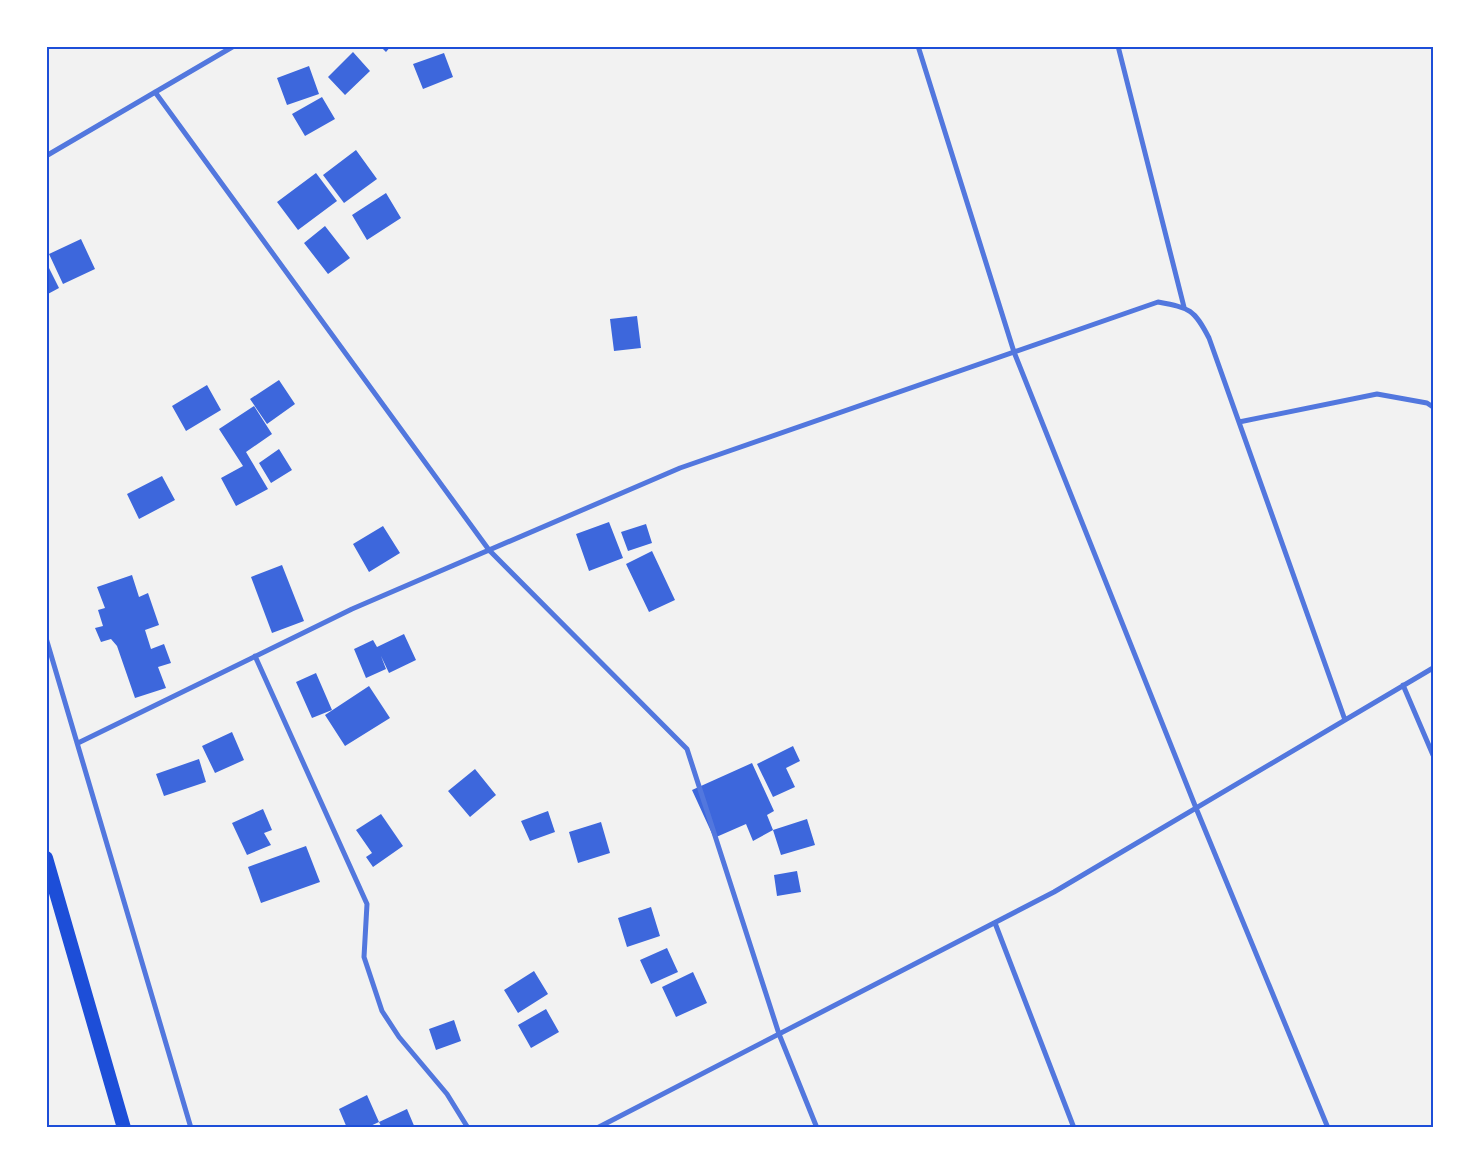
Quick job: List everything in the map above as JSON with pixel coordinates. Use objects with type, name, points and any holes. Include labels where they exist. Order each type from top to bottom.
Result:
[{"type":"highway","points":[[46,858],[124,1128]]},
{"type":"street","points":[[46,156],[234,46]]},
{"type":"street","points":[[918,46],[1014,352],[1196,808],[1328,1128]]},
{"type":"street","points":[[1118,46],[1184,307]]},
{"type":"street","points":[[155,92],[489,550],[687,749],[779,1034],[817,1128]]},
{"type":"street","points":[[78,743],[352,609],[680,468],[1158,302],[1184,307],[1199,319],[1209,338],[1345,720]]},
{"type":"street","points":[[1239,422],[1377,394],[1427,403],[1433,407]]},
{"type":"street","points":[[46,638],[191,1128]]},
{"type":"street","points":[[255,656],[367,904],[364,957],[382,1010],[399,1037],[447,1094],[468,1128]]},
{"type":"street","points":[[597,1128],[1054,892],[1433,668]]},
{"type":"street","points":[[1404,685],[1433,755]]},
{"type":"street","points":[[995,923],[1074,1128]]},
{"type":"building","points":[[380,46],[391,46],[386,52]]},
{"type":"building","points":[[353,52],[370,71],[345,95],[328,77]]},
{"type":"building","points":[[444,53],[453,77],[423,89],[413,64]]},
{"type":"building","points":[[309,66],[319,94],[287,105],[277,78]]},
{"type":"building","points":[[322,97],[335,119],[305,136],[292,114]]},
{"type":"building","points":[[356,150],[377,179],[344,203],[323,175]]},
{"type":"building","points":[[316,173],[337,201],[298,230],[277,202]]},
{"type":"building","points":[[386,193],[401,218],[367,240],[352,215]]},
{"type":"building","points":[[325,226],[350,258],[328,274],[304,243]]},
{"type":"building","points":[[81,239],[95,269],[63,284],[49,254]]},
{"type":"building","points":[[46,262],[59,288],[46,295]]},
{"type":"building","points":[[637,316],[641,348],[614,351],[610,319]]},
{"type":"building","points":[[279,380],[295,404],[267,424],[250,399]]},
{"type":"building","points":[[207,385],[221,410],[186,431],[172,406]]},
{"type":"building","points":[[254,406],[272,434],[246,452],[268,489],[236,506],[221,478],[243,466],[219,429]]},
{"type":"building","points":[[279,449],[292,470],[271,483],[259,463]]},
{"type":"building","points":[[162,476],[175,500],[139,519],[127,494]]},
{"type":"building","points":[[609,522],[623,558],[589,571],[576,534]]},
{"type":"building","points":[[646,524],[652,543],[628,551],[621,532]]},
{"type":"building","points":[[383,526],[400,553],[369,572],[353,544]]},
{"type":"building","points":[[652,551],[675,600],[649,612],[626,564]]},
{"type":"building","points":[[282,565],[304,621],[272,633],[251,577]]},
{"type":"building","points":[[132,575],[139,597],[148,593],[159,625],[145,630],[151,649],[164,644],[171,663],[158,667],[166,688],[135,698],[117,646],[111,639],[101,642],[95,628],[103,626],[98,610],[105,608],[97,587]]},
{"type":"building","points":[[404,634],[416,660],[389,673],[381,656],[386,669],[366,678],[354,649],[373,640],[377,647]]},
{"type":"building","points":[[316,673],[332,710],[312,718],[296,682]]},
{"type":"building","points":[[369,686],[390,718],[345,746],[325,715]]},
{"type":"building","points":[[232,732],[244,760],[215,773],[202,746]]},
{"type":"building","points":[[793,746],[800,761],[786,768],[795,787],[773,797],[757,764]]},
{"type":"building","points":[[199,759],[206,782],[164,796],[156,774]]},
{"type":"building","points":[[752,763],[774,811],[767,815],[773,830],[753,841],[746,824],[714,838],[692,790]]},
{"type":"building","points":[[475,769],[496,795],[470,817],[448,791]]},
{"type":"building","points":[[263,809],[272,830],[264,833],[271,845],[247,855],[232,823]]},
{"type":"building","points":[[548,811],[555,832],[530,841],[521,821]]},
{"type":"building","points":[[381,814],[403,846],[373,867],[366,857],[372,853],[356,830]]},
{"type":"building","points":[[807,819],[815,845],[781,855],[773,830]]},
{"type":"building","points":[[601,822],[610,853],[578,863],[569,832]]},
{"type":"building","points":[[306,846],[320,882],[261,903],[248,867]]},
{"type":"building","points":[[797,871],[801,892],[777,896],[774,875]]},
{"type":"building","points":[[651,907],[660,936],[627,947],[618,918]]},
{"type":"building","points":[[667,948],[678,972],[651,984],[640,960]]},
{"type":"building","points":[[534,971],[548,994],[518,1013],[504,990]]},
{"type":"building","points":[[693,972],[707,1003],[676,1017],[662,987]]},
{"type":"building","points":[[546,1009],[559,1032],[531,1048],[518,1025]]},
{"type":"building","points":[[454,1020],[461,1041],[436,1050],[429,1029]]},
{"type":"building","points":[[367,1095],[379,1122],[366,1128],[347,1128],[339,1109]]},
{"type":"building","points":[[407,1109],[415,1128],[382,1128],[379,1122]]}]
